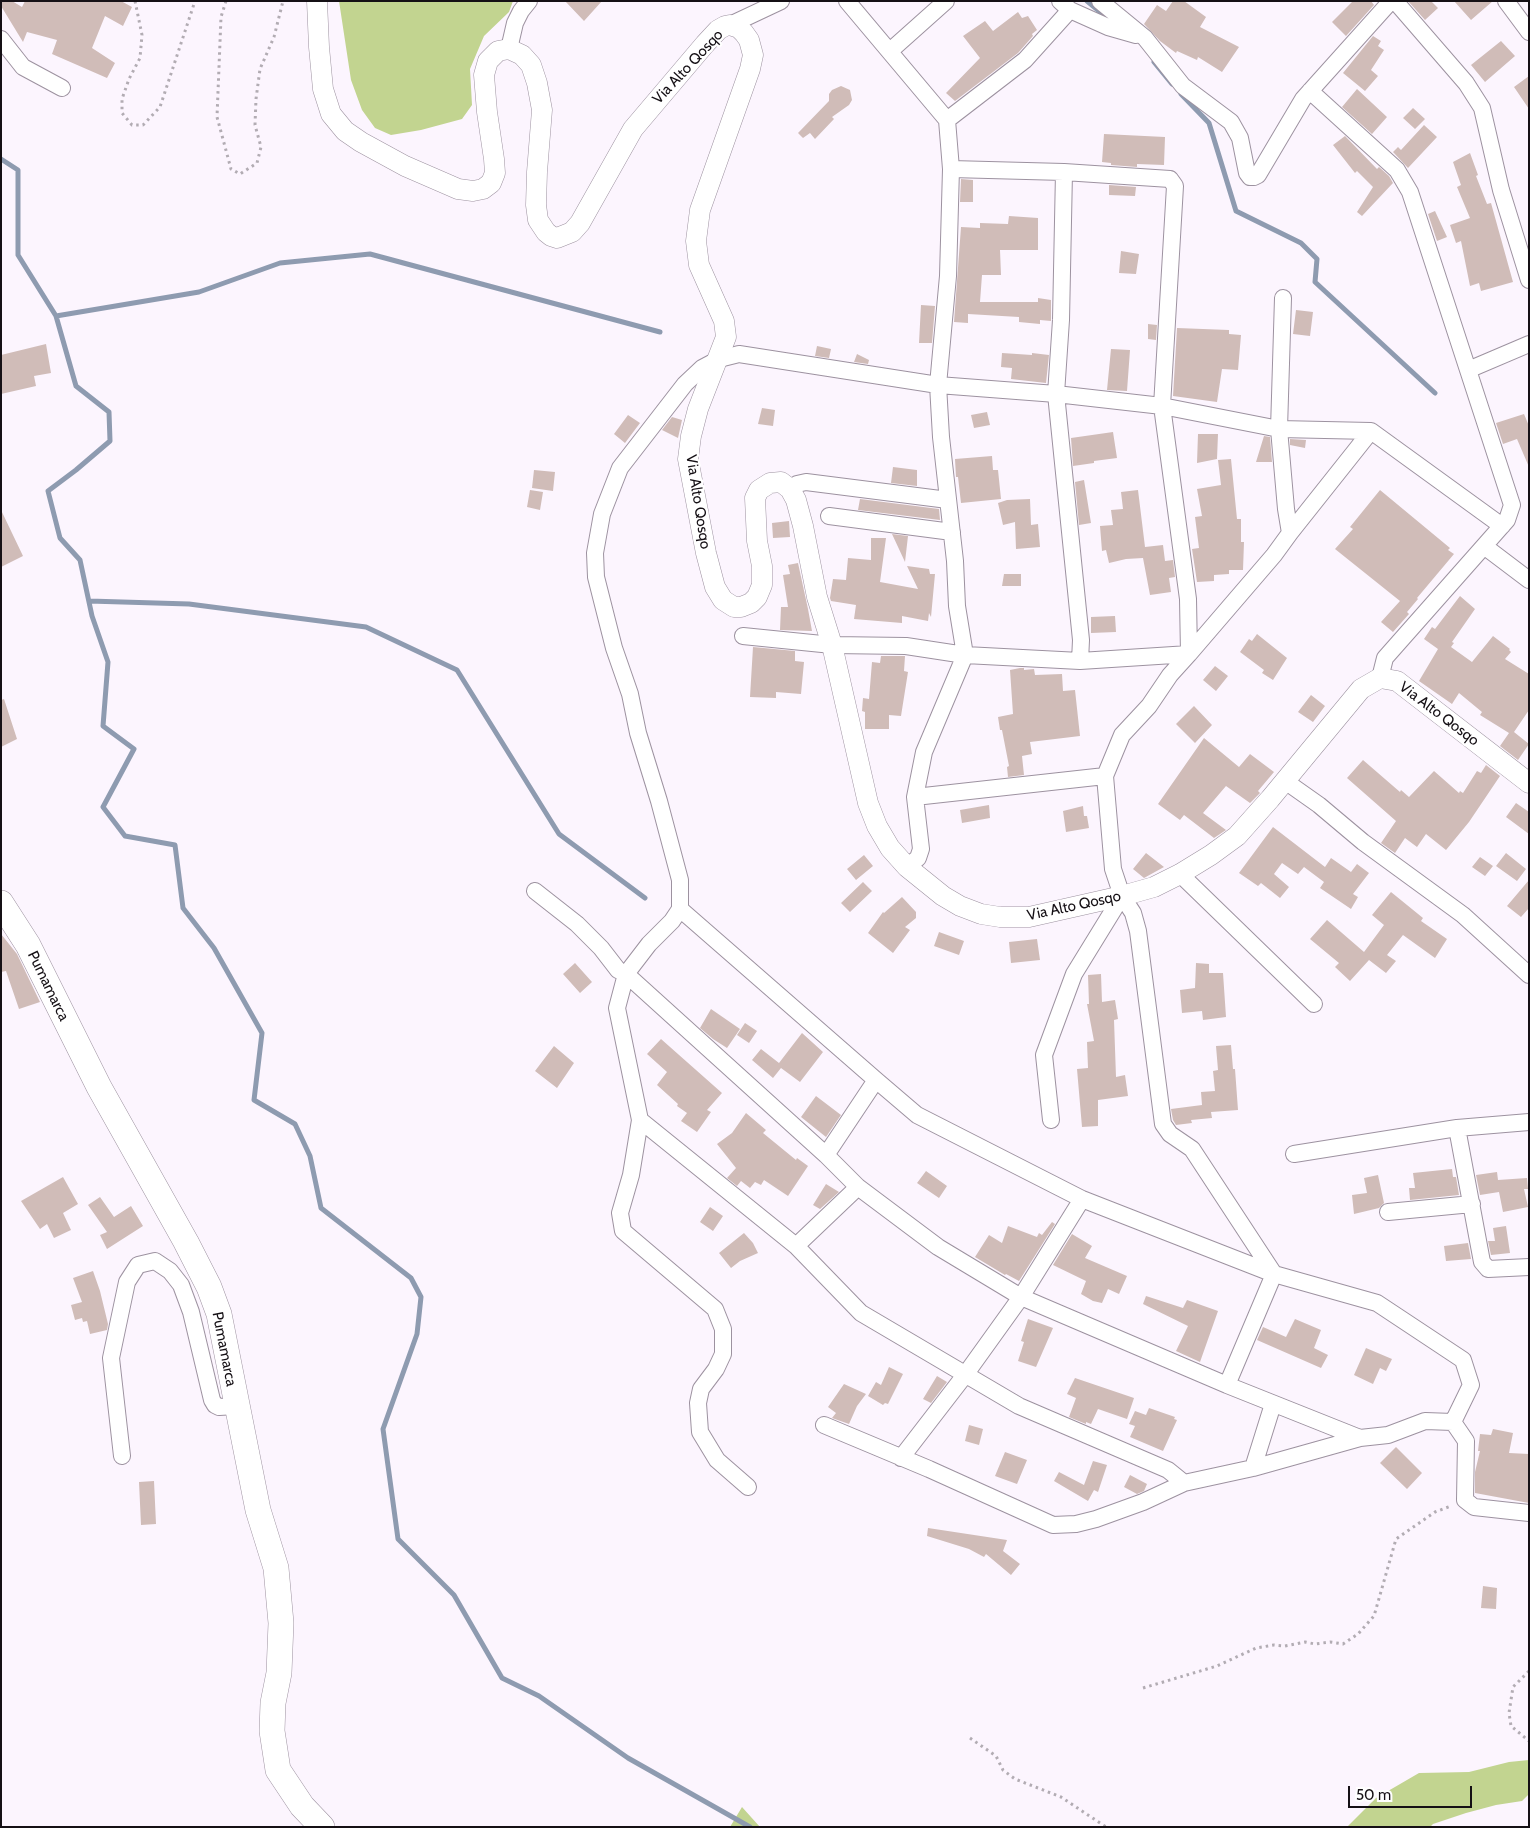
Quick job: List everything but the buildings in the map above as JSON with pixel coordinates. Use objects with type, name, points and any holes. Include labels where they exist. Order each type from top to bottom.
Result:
[{"type":"main road","name":"Pumamarca","points":[[1,903],[28,945],[99,1087],[186,1242],[209,1287],[219,1314],[258,1510],[276,1568],[281,1622],[279,1673],[273,1703],[272,1731],[278,1770],[302,1806],[322,1827]]},
{"type":"street","points":[[317,1],[323,89],[331,114],[345,131],[360,142],[405,166],[458,189],[473,191],[483,189],[491,183],[494,173],[484,76],[488,61],[498,51],[509,49],[515,23],[529,1]]},
{"type":"street","points":[[730,25],[781,1]]},
{"type":"street","points":[[847,1],[946,120],[951,169],[948,276],[938,385],[941,437],[955,561],[956,606],[965,655],[924,752],[915,797],[921,849],[918,858],[906,867]]},
{"type":"street","points":[[890,51],[946,1]]},
{"type":"street","points":[[1100,1],[1145,38],[1183,86],[1231,122],[1240,138],[1247,173],[1250,177],[1258,175],[1303,99],[1391,1]]},
{"type":"street","points":[[1395,1],[1466,83],[1482,108],[1501,190],[1529,280]]},
{"type":"street","points":[[1506,1],[1529,32]]},
{"type":"street","points":[[946,120],[1024,60],[1065,6],[1108,27],[1145,38]]},
{"type":"street","name":"Via Alto Qosqo","points":[[509,49],[522,55],[531,65],[537,83],[542,110],[536,205],[538,220],[546,232],[557,238],[572,232],[580,223],[633,129],[711,37],[718,30],[730,25],[739,28],[749,40],[753,54],[750,69],[700,210],[696,241],[699,265],[724,321],[726,337],[698,409],[690,436],[688,459],[706,553],[715,587],[724,600],[734,607],[741,607],[758,597],[762,585],[762,566],[757,541],[755,498],[759,490],[770,483],[781,482],[790,489],[796,500],[803,526],[817,597],[832,645],[868,803],[885,841],[906,867],[943,896],[960,906],[982,914],[1000,917],[1029,916],[1122,896],[1154,887],[1212,855],[1237,836],[1361,688],[1380,678],[1397,681],[1529,783]]},
{"type":"street","points":[[1,39],[23,67],[62,88]]},
{"type":"street","points":[[1310,91],[1396,170],[1410,192],[1512,505],[1507,520],[1385,658],[1380,678]]},
{"type":"street","points":[[951,169],[1064,172],[1170,179],[1175,186],[1162,406],[1188,599],[1189,654]]},
{"type":"street","points":[[1064,172],[1061,320],[1056,394],[1081,640],[1080,661]]},
{"type":"street","points":[[1283,298],[1279,429],[1290,533]]},
{"type":"street","points":[[1468,370],[1529,344]]},
{"type":"street","points":[[748,1487],[717,1460],[700,1432],[698,1403],[701,1389],[716,1369],[723,1354],[723,1329],[715,1309],[623,1230],[620,1213],[631,1175],[640,1120],[617,1008],[626,974],[649,944],[672,922],[680,909],[680,880],[659,801],[638,733],[630,694],[614,648],[596,577],[595,553],[602,514],[620,468],[685,384],[702,368],[719,359],[739,354],[938,385],[1056,394],[1162,406],[1279,429],[1371,431],[1502,526]]},
{"type":"street","points":[[1274,1274],[1192,1149],[1170,1134],[1163,1124],[1138,931],[1133,912],[1122,896],[1112,869],[1105,776],[1122,735],[1274,555],[1371,431]]},
{"type":"street","points":[[790,489],[797,484],[806,482],[948,500]]},
{"type":"street","points":[[829,516],[952,532]]},
{"type":"street","points":[[1484,546],[1529,580]]},
{"type":"street","points":[[743,636],[832,645],[906,646],[965,655],[1080,661],[1189,654]]},
{"type":"street","points":[[915,797],[1105,776]]},
{"type":"street","points":[[1285,781],[1319,805],[1363,842],[1463,915],[1529,975]]},
{"type":"street","points":[[1180,874],[1314,1004]]},
{"type":"street","points":[[535,892],[577,924],[601,948],[618,970],[626,974],[826,1155],[858,1187],[938,1247],[1021,1297],[1227,1385],[1360,1438]]},
{"type":"street","points":[[1051,1120],[1044,1055],[1074,974],[1122,896]]},
{"type":"street","points":[[680,909],[917,1115],[1082,1199],[1274,1274],[1377,1303],[1463,1360],[1471,1385],[1453,1422]]},
{"type":"street","points":[[826,1155],[876,1080]]},
{"type":"street","points":[[640,1120],[796,1246],[861,1313],[1019,1406],[1168,1470],[1184,1483]]},
{"type":"street","points":[[1294,1154],[1457,1128],[1529,1122]]},
{"type":"street","points":[[1457,1128],[1482,1262],[1488,1269],[1529,1266]]},
{"type":"street","points":[[796,1246],[858,1187]]},
{"type":"street","points":[[902,1458],[1021,1297],[1082,1199]]},
{"type":"street","points":[[1388,1212],[1472,1204]]},
{"type":"street","points":[[122,1456],[111,1358],[127,1282],[138,1265],[155,1261],[170,1271],[181,1285],[192,1312],[214,1405],[219,1407],[236,1406]]},
{"type":"street","points":[[1227,1385],[1274,1274]]},
{"type":"street","points":[[1253,1468],[1273,1404]]},
{"type":"street","points":[[824,1425],[929,1469],[1053,1525],[1076,1524],[1096,1519],[1142,1502],[1184,1483],[1253,1468],[1360,1438],[1388,1435],[1425,1422],[1453,1422]]},
{"type":"street","points":[[1453,1422],[1466,1441],[1465,1500],[1474,1507],[1529,1513]]},
{"type":"path","points":[[135,1],[142,35],[140,58],[129,79],[122,99],[122,113],[132,125],[143,125],[160,107],[195,1]]},
{"type":"path","points":[[226,1],[221,17],[217,117],[231,169],[240,174],[257,163],[261,148],[255,125],[260,69],[274,37],[283,1]]},
{"type":"path","points":[[1143,1688],[1217,1666],[1256,1648],[1274,1645],[1286,1646],[1305,1642],[1343,1644],[1358,1634],[1374,1616],[1396,1539],[1435,1512],[1465,1500]]},
{"type":"path","points":[[1529,1671],[1512,1686],[1509,1713],[1511,1726],[1529,1741]]},
{"type":"path","points":[[970,1738],[996,1756],[1002,1770],[1016,1779],[1061,1797],[1106,1827]]},
{"type":"green space","points":[[339,1],[513,1],[509,12],[484,36],[470,69],[472,105],[462,119],[421,130],[391,135],[375,128],[362,110],[351,80]]},
{"type":"green space","points":[[1529,1760],[1529,1794],[1522,1801],[1496,1805],[1466,1813],[1433,1824],[1430,1827],[1347,1827],[1376,1798],[1419,1773],[1469,1772],[1509,1762]]},
{"type":"green space","points":[[742,1807],[760,1827],[730,1827]]},
{"type":"waterway","points":[[1087,1],[1110,20]]},
{"type":"waterway","points":[[1154,62],[1172,84]]},
{"type":"waterway","points":[[1181,94],[1209,123],[1236,211],[1301,243],[1317,259],[1315,282],[1435,393]]},
{"type":"waterway","points":[[1,159],[18,170],[18,255],[56,316],[76,386],[109,412],[110,441],[48,491],[60,538],[80,560],[92,616],[108,662],[103,726],[134,749],[103,807],[125,836],[175,845],[183,908],[214,948],[262,1033],[254,1100],[295,1124],[310,1156],[321,1208],[411,1278],[421,1297],[417,1334],[383,1429],[398,1539],[454,1595],[502,1678],[539,1696],[628,1758],[750,1827]]},
{"type":"waterway","points":[[56,316],[199,292],[280,263],[370,254],[660,332]]},
{"type":"waterway","points":[[89,601],[189,604],[366,627],[457,670],[559,834],[645,898]]}]
